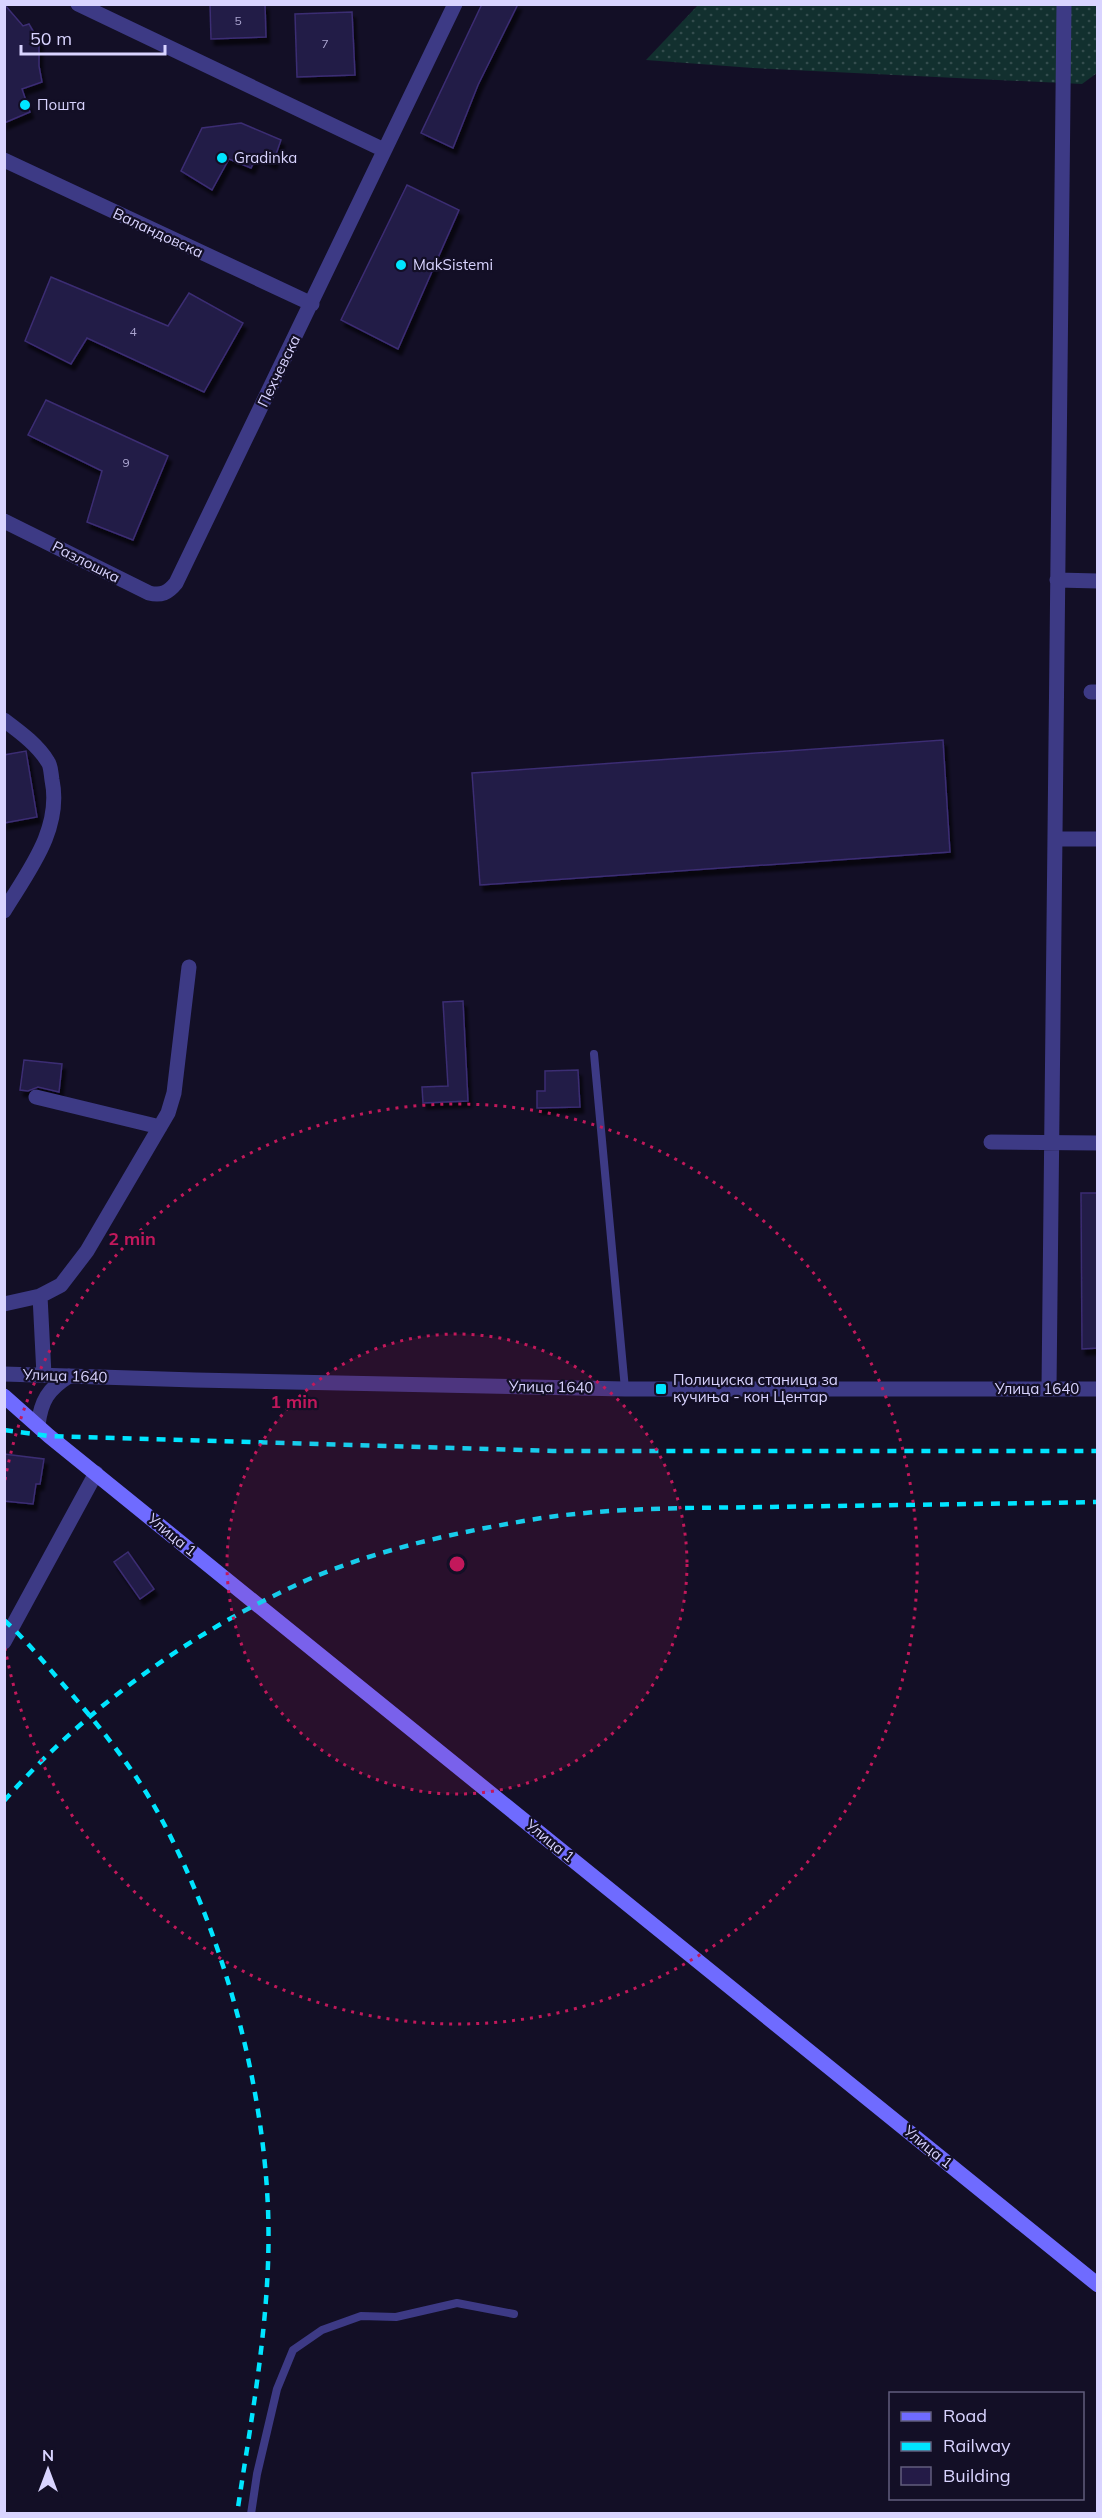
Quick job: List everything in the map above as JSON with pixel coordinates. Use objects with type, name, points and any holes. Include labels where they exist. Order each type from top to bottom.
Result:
[{"type":"main road","name":"Улица 1","points":[[4,1396],[96,1473],[1098,2284]]},
{"type":"street","points":[[78,4],[384,150]]},
{"type":"street","name":"Пехчевска","points":[[170,591],[176,583],[312,304],[455,4]]},
{"type":"street","points":[[1049,1388],[1064,4]]},
{"type":"street","name":"Валандовска","points":[[4,160],[312,304]]},
{"type":"street","name":"Разлошка","points":[[4,521],[149,593],[157,595],[170,591]]},
{"type":"street","points":[[1057,580],[1098,581]]},
{"type":"street","points":[[4,720],[26,736],[49,762],[55,794],[53,818],[45,842],[4,911]]},
{"type":"street","points":[[1054,839],[1098,839]]},
{"type":"street","points":[[4,1304],[40,1296],[61,1285],[87,1251],[168,1113],[174,1093],[189,967]]},
{"type":"street","points":[[36,1097],[160,1127]]},
{"type":"street","points":[[991,1142],[1098,1143]]},
{"type":"street","points":[[40,1296],[44,1375]]},
{"type":"street","name":"Улица 1640","points":[[4,1374],[624,1389],[1098,1389]]},
{"type":"street","points":[[38,1425],[45,1395],[54,1385],[69,1376]]},
{"type":"street","points":[[4,1642],[96,1473]]},
{"type":"lane","points":[[594,1054],[624,1389]]},
{"type":"lane","points":[[251,2514],[257,2474],[277,2389],[293,2350],[322,2330],[361,2316],[396,2317],[457,2303],[514,2314]]},
{"type":"green space","points":[[698,5],[1097,5],[1097,73],[1082,84],[753,68],[646,60]]},
{"type":"building","points":[[4,4],[23,26],[29,24],[39,41],[39,66],[42,82],[22,89],[30,112],[4,123]]},
{"type":"building","points":[[210,4],[265,4],[266,37],[211,39]]},
{"type":"building","points":[[482,4],[518,4],[478,85],[453,148],[421,133]]},
{"type":"building","points":[[352,12],[355,75],[297,77],[295,14]]},
{"type":"building","name":"Gradinka","points":[[241,123],[281,140],[273,163],[257,156],[251,168],[229,159],[212,190],[181,171],[202,128]]},
{"type":"building","name":"MakSistemi","points":[[407,185],[459,210],[398,349],[341,320]]},
{"type":"building","points":[[51,277],[168,326],[189,293],[243,323],[204,392],[87,338],[71,364],[25,341]]},
{"type":"building","points":[[46,400],[168,456],[133,540],[87,522],[102,471],[28,435]]},
{"type":"building","points":[[943,740],[950,852],[480,885],[472,773]]},
{"type":"building","points":[[26,751],[37,817],[4,823],[4,755]]},
{"type":"building","points":[[463,1001],[468,1101],[423,1103],[422,1087],[448,1086],[443,1002]]},
{"type":"building","points":[[24,1060],[62,1064],[59,1092],[38,1087],[28,1091],[20,1090]]},
{"type":"building","points":[[578,1070],[580,1107],[537,1108],[537,1091],[545,1091],[545,1071]]},
{"type":"building","points":[[1081,1193],[1098,1193],[1098,1348],[1082,1349]]},
{"type":"building","points":[[4,1454],[44,1459],[40,1484],[36,1484],[33,1504],[4,1501]]},
{"type":"building","points":[[128,1552],[154,1589],[140,1599],[114,1562]]},
{"type":"railway","points":[[4,1430],[49,1436],[553,1451],[1098,1451]]},
{"type":"railway","points":[[4,1801],[35,1768],[101,1707],[174,1653],[252,1607],[292,1587],[351,1563],[414,1544],[542,1518],[628,1510],[1098,1502]]},
{"type":"railway","points":[[4,1620],[33,1650],[102,1731],[153,1803],[185,1866],[204,1912],[236,2010],[258,2110],[265,2160],[268,2209],[264,2324],[237,2514]]},
{"type":"place","name":"Пошта","points":[[25,105]]},
{"type":"place","name":"Gradinka","points":[[222,158]]},
{"type":"place","name":"MakSistemi","points":[[401,265]]},
{"type":"place","name":"Полициска станица за кучиња - кон Центар","points":[[661,1389]]}]
